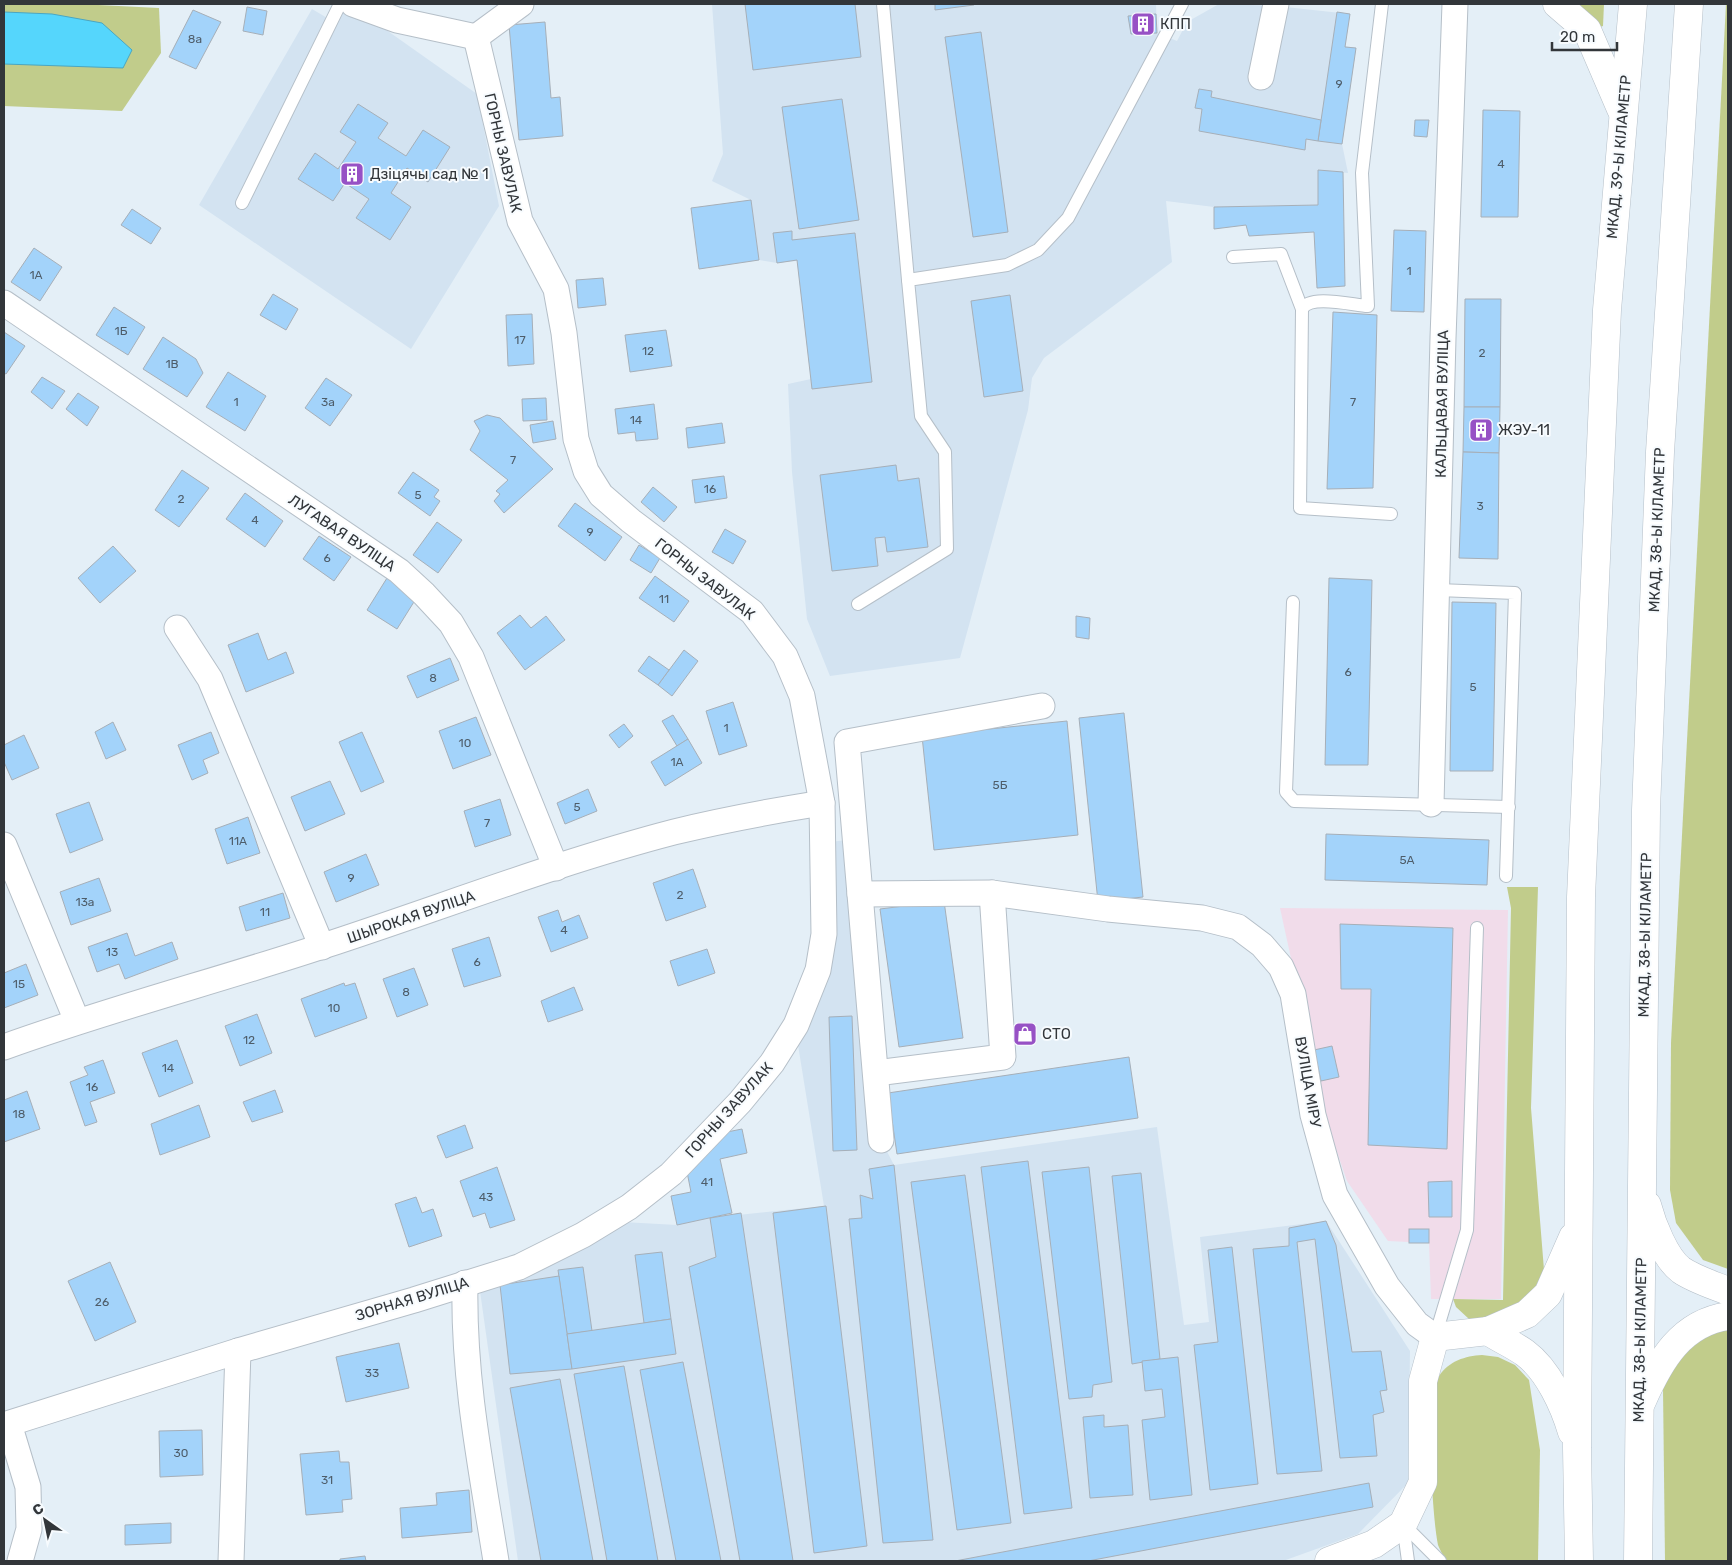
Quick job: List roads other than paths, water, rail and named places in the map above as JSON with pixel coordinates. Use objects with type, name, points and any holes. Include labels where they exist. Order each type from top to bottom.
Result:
[{"type":"main road","points":[[1557,4],[1587,30],[1622,114]]},
{"type":"main road","name":"МКАД, 39-Ы КІЛАМЕТР","points":[[1578,1221],[1581,897],[1607,310],[1622,114],[1633,4]]},
{"type":"main road","name":"МКАД, 38-Ы КІЛАМЕТР","points":[[1638,1561],[1638,1409],[1646,810],[1660,452],[1689,4]]},
{"type":"main road","points":[[1642,1186],[1651,1222],[1664,1247],[1680,1270],[1728,1291]]},
{"type":"main road","points":[[1329,1561],[1374,1544],[1402,1524],[1423,1482],[1423,1381],[1435,1337],[1488,1331],[1528,1314],[1548,1294],[1566,1257],[1578,1221]]},
{"type":"main road","points":[[1578,1221],[1576,1448],[1579,1561]]},
{"type":"main road","points":[[1638,1409],[1654,1373],[1670,1348],[1689,1330],[1714,1318],[1728,1316]]},
{"type":"main road","points":[[1488,1331],[1526,1354],[1544,1375],[1569,1423],[1576,1448]]},
{"type":"street","points":[[353,4],[397,20],[476,37],[521,4]]},
{"type":"street","points":[[1262,77],[1276,4]]},
{"type":"street","name":"КАЛЬЦАВАЯ ВУЛІЦА","points":[[1431,804],[1438,590],[1442,338],[1455,4]]},
{"type":"street","name":"ГОРНЫ ЗАВУЛАК","points":[[476,37],[520,221],[556,289],[564,333],[576,439],[586,471],[600,495],[631,521],[752,612],[784,656],[802,696],[822,803],[824,934],[818,970],[796,1025],[772,1063],[746,1096],[671,1174],[629,1207],[583,1235]]},
{"type":"street","name":"ЛУГАВАЯ ВУЛІЦА","points":[[4,303],[399,571],[424,594],[451,624],[471,657],[556,868]]},
{"type":"street","points":[[177,628],[210,679],[322,947]]},
{"type":"street","points":[[882,1140],[847,742],[1042,706]]},
{"type":"street","name":"ШЫРОКАЯ ВУЛІЦА","points":[[4,1047],[76,1021],[322,947],[556,868],[673,832],[757,813],[822,803]]},
{"type":"street","points":[[4,845],[76,1021]]},
{"type":"street","points":[[876,1073],[1003,1057],[992,893]]},
{"type":"street","name":"ВУЛІЦА МІРУ","points":[[860,894],[992,893],[1126,911],[1202,918],[1238,927],[1262,945],[1281,966],[1293,994],[1314,1115],[1335,1195],[1387,1286],[1417,1324],[1435,1337]]},
{"type":"street","name":"ЗОРНАЯ ВУЛІЦА","points":[[6,1424],[238,1351],[414,1300],[519,1266],[583,1235]]},
{"type":"street","points":[[465,1283],[464,1334],[471,1407],[496,1561]]},
{"type":"street","points":[[231,1561],[238,1351]]},
{"type":"street","points":[[6,1424],[28,1487],[29,1529],[20,1561]]},
{"type":"lane","points":[[242,203],[340,4]]},
{"type":"lane","points":[[858,604],[947,549],[945,452],[921,416],[883,4]]},
{"type":"lane","points":[[908,280],[1007,266],[1038,250],[1068,218],[1182,4]]},
{"type":"lane","points":[[1302,309],[1305,304],[1313,300],[1368,306],[1362,174],[1382,4]]},
{"type":"lane","points":[[1232,257],[1281,254],[1302,309],[1300,508],[1391,514]]},
{"type":"lane","points":[[1438,590],[1516,593],[1506,876]]},
{"type":"lane","points":[[1293,602],[1286,792],[1294,801],[1509,807]]},
{"type":"lane","points":[[1435,1337],[1467,1230],[1476,928]]},
{"type":"lane","points":[[1402,1524],[1408,1561]]},
{"type":"lane","points":[[1402,1524],[1440,1561]]},
{"type":"water","points":[[4,12],[52,14],[102,23],[132,50],[123,68],[4,64]]},
{"type":"place","name":"КПП","points":[[1143,24]]},
{"type":"place","name":"Дзіцячы сад № 1","points":[[352,174]]},
{"type":"place","name":"ЖЭУ-11","points":[[1481,430]]},
{"type":"place","name":"СТО","points":[[1025,1034]]}]
